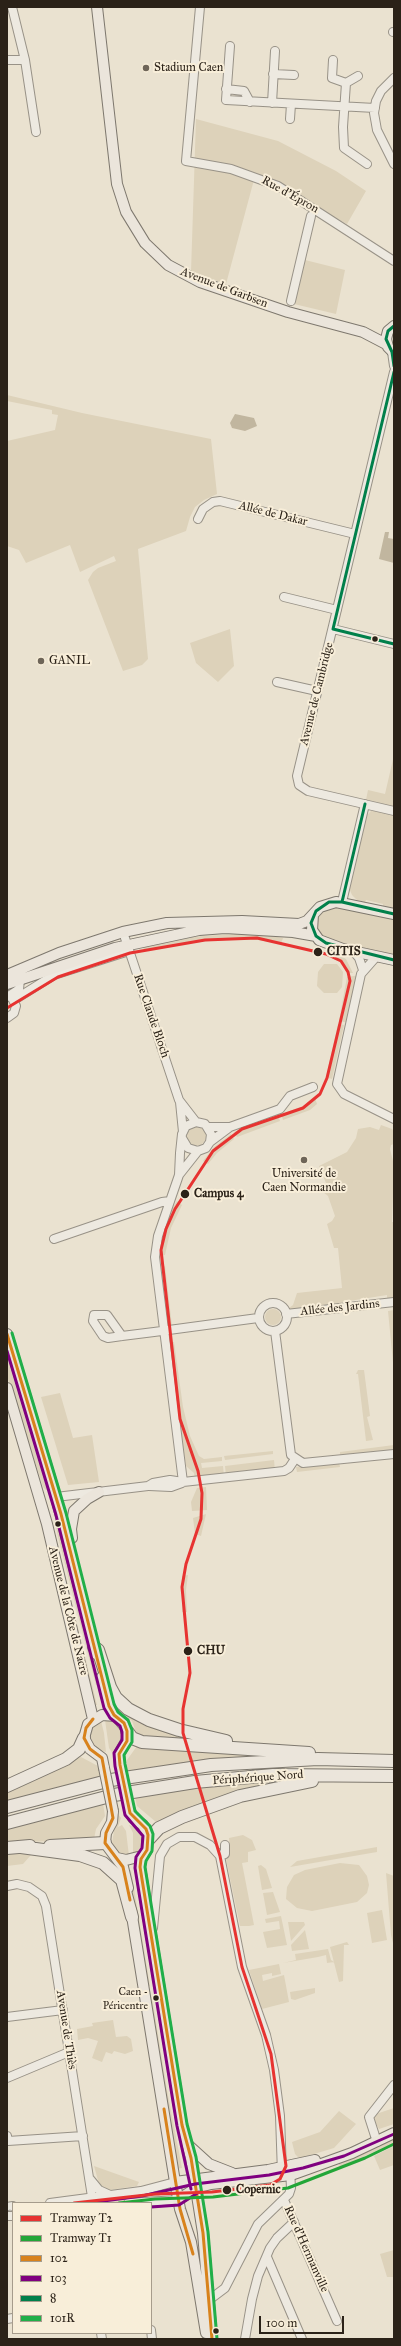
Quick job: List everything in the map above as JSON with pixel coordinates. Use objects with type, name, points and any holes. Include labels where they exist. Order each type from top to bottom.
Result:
[{"type":"highway","points":[[94,1647],[98,1650],[110,1687],[116,1698],[128,1709],[149,1720],[179,1730],[250,1748]]},
{"type":"highway","points":[[127,1731],[132,1738],[142,1742],[322,1754],[333,1758]]},
{"type":"highway","points":[[7,1786],[74,1754],[84,1738]]},
{"type":"highway","name":"Périphérique Nord","points":[[7,1807],[111,1780],[154,1773],[238,1763],[333,1758],[394,1761]]},
{"type":"highway","points":[[148,1840],[159,1828],[170,1822],[240,1796],[290,1784],[345,1779],[359,1775]]},
{"type":"highway","name":"Périphérique Nord","points":[[7,1823],[114,1795],[187,1783],[266,1776],[394,1776]]},
{"type":"highway","points":[[7,1848],[106,1843]]},
{"type":"highway","points":[[22,1847],[80,1855],[103,1863],[122,1880],[132,1918]]},
{"type":"main road","name":"Avenue de Garbsen","points":[[97,7],[117,184],[126,212],[140,237],[168,265],[200,282],[296,314],[363,332],[385,331],[393,327]]},
{"type":"main road","name":"Avenue de Garbsen","points":[[391,350],[387,335],[393,327]]},
{"type":"main road","name":"Avenue de Garbsen","points":[[363,332],[391,350]]},
{"type":"main road","points":[[9,996],[16,987],[51,968],[126,941],[167,923],[242,921],[295,924],[307,921],[325,904],[342,902],[394,914]]},
{"type":"main road","points":[[313,916],[311,923],[319,939]]},
{"type":"main road","points":[[7,975],[60,953],[199,930],[226,928],[280,932],[319,939],[353,951],[394,960]]},
{"type":"main road","points":[[7,984],[20,985]]},
{"type":"main road","name":"Avenue de la Côte de Nacre","points":[[7,1334],[56,1497],[79,1582],[109,1706],[103,1716]]},
{"type":"main road","name":"Avenue de la Côte de Nacre","points":[[7,1388],[20,1428],[103,1716]]},
{"type":"main road","points":[[20,1428],[28,1443],[41,1485],[46,1492],[56,1497],[49,1511],[47,1524]]},
{"type":"main road","points":[[79,1582],[72,1541],[72,1518],[79,1506],[99,1492]]},
{"type":"main road","points":[[103,1716],[86,1728],[84,1738],[90,1749],[102,1758],[114,1818],[106,1833],[106,1843],[108,1849],[117,1858],[126,1876],[178,2200],[191,2242],[209,2337]]},
{"type":"main road","name":"Avenue de la Côte de Nacre","points":[[103,1716],[122,1721],[127,1731]]},
{"type":"main road","points":[[117,1858],[135,1858],[147,1850],[148,1840],[146,1829],[133,1818],[129,1808],[120,1765],[119,1754],[127,1741],[127,1731]]},
{"type":"main road","points":[[135,1858],[140,1867],[187,2144],[197,2182],[209,2300],[209,2337]]},
{"type":"main road","points":[[376,2139],[394,2129]]},
{"type":"main road","points":[[175,2182],[197,2182],[211,2184],[286,2171],[394,2133]]},
{"type":"main road","points":[[187,2144],[209,2164],[236,2174]]},
{"type":"main road","points":[[178,2200],[197,2182],[236,2174],[286,2171]]},
{"type":"street","points":[[12,7],[25,60],[36,132]]},
{"type":"street","name":"Rue d'Épron","points":[[200,7],[186,161],[231,169],[254,176],[278,186],[343,226]]},
{"type":"street","points":[[230,46],[226,100],[375,108]]},
{"type":"street","points":[[272,103],[275,51]]},
{"type":"street","points":[[7,60],[25,60]]},
{"type":"street","points":[[333,60],[332,78],[346,83],[358,76]]},
{"type":"street","points":[[273,74],[294,75]]},
{"type":"street","points":[[394,78],[381,91],[375,108],[377,130],[394,164]]},
{"type":"street","points":[[346,83],[343,106],[344,148],[367,164]]},
{"type":"street","points":[[290,119],[291,104]]},
{"type":"street","points":[[291,301],[311,216]]},
{"type":"street","points":[[343,226],[369,244],[393,257]]},
{"type":"street","points":[[343,226],[393,257]]},
{"type":"street","points":[[391,350],[394,366]]},
{"type":"street","name":"Avenue de Cambridge","points":[[365,804],[308,791],[302,788],[298,782],[297,776],[394,372]]},
{"type":"street","name":"Allée de Dakar","points":[[198,519],[203,509],[213,502],[220,501],[356,534]]},
{"type":"street","points":[[284,597],[337,610]]},
{"type":"street","points":[[333,629],[394,644]]},
{"type":"street","points":[[277,682],[317,691]]},
{"type":"street","points":[[342,902],[365,804],[394,811]]},
{"type":"street","points":[[7,1018],[14,1013],[16,1006],[9,996],[126,941]]},
{"type":"street","name":"Rue Claude Bloch","points":[[126,941],[179,1100],[182,1135],[179,1175],[158,1236],[156,1264],[183,1482]]},
{"type":"street","points":[[353,951],[359,958],[363,970],[337,1084],[344,1094],[394,1119]]},
{"type":"street","points":[[363,970],[376,957]]},
{"type":"street","points":[[230,1127],[208,1127],[196,1122],[186,1126],[182,1135],[188,1148],[198,1151],[206,1148],[210,1142],[230,1127],[280,1109],[290,1096],[313,1087]]},
{"type":"street","name":"Rue Claude Bloch","points":[[179,1100],[196,1122]]},
{"type":"street","points":[[208,1127],[211,1134],[210,1142]]},
{"type":"street","name":"Rue Claude Bloch","points":[[179,1175],[198,1151]]},
{"type":"street","points":[[54,1239],[162,1202],[170,1201]]},
{"type":"street","name":"Allée des Jardins","points":[[286,1314],[394,1302]]},
{"type":"street","points":[[270,1303],[280,1305],[286,1314],[283,1327],[275,1331],[262,1327],[258,1318],[263,1307],[270,1303]]},
{"type":"street","points":[[122,1336],[258,1318]]},
{"type":"street","points":[[275,1331],[290,1454],[295,1459],[303,1463],[394,1454]]},
{"type":"street","points":[[56,1497],[148,1486],[154,1483],[170,1480],[183,1482],[284,1471],[289,1468],[295,1459]]},
{"type":"street","points":[[7,1782],[20,1780]]},
{"type":"street","points":[[152,1935],[160,1856],[166,1844],[179,1837],[195,1837],[210,1845],[220,1856],[242,1967],[270,2049],[280,2116],[286,2171],[291,2190],[284,2200],[268,2212],[258,2224],[227,2286],[209,2300]]},
{"type":"street","points":[[220,1856],[226,1854],[225,1845]]},
{"type":"street","name":"Avenue de Thiès","points":[[7,1886],[17,1884],[27,1886],[37,1892],[44,1900],[93,2200]]},
{"type":"street","points":[[7,2017],[63,2010]]},
{"type":"street","points":[[7,2078],[69,2052]]},
{"type":"street","points":[[376,2139],[369,2117],[394,2085]]},
{"type":"street","points":[[7,2136],[8,2141],[83,2136]]},
{"type":"street","points":[[90,2178],[99,2190],[111,2195]]},
{"type":"street","points":[[64,2202],[93,2200],[111,2195],[141,2191],[175,2182]]},
{"type":"street","points":[[145,2202],[178,2200]]},
{"type":"street","name":"Rue d'Hermanville","points":[[284,2200],[337,2320]]},
{"type":"street","points":[[245,2339],[253,2294],[267,2257],[277,2238],[294,2222]]},
{"type":"street","points":[[267,2257],[302,2337]]},
{"type":"shaded area","points":[[196,119],[278,141],[336,171],[366,191],[347,224],[255,176],[226,284],[191,272]]},
{"type":"shaded area","points":[[305,260],[345,270],[336,314],[294,304]]},
{"type":"shaded area","points":[[7,395],[82,413],[211,439],[217,494],[204,500],[195,507],[186,531],[138,549],[148,659],[142,665],[123,671],[88,580],[93,572],[98,568],[116,561],[114,556],[80,572],[70,545],[26,563],[19,550],[7,546],[7,441],[55,430],[58,415],[52,414],[52,410],[7,401]]},
{"type":"shaded area","points":[[235,414],[254,418],[257,426],[245,431],[232,428],[230,423]]},
{"type":"shaded area","points":[[385,532],[389,532],[388,538],[394,539],[394,563],[379,559]]},
{"type":"shaded area","points":[[230,629],[234,666],[218,682],[196,663],[190,643]]},
{"type":"shaded area","points":[[394,755],[394,808],[368,802],[366,800],[368,790],[385,794]]},
{"type":"shaded area","points":[[378,810],[394,814],[394,908],[392,909],[383,906],[383,904],[366,900],[365,902],[357,900],[352,895],[349,888],[366,816],[371,811]]},
{"type":"shaded area","points":[[331,905],[394,917],[394,957],[343,945],[321,937],[316,930],[318,915]]},
{"type":"shaded area","points":[[236,934],[267,935],[283,938],[281,944],[258,940],[217,940],[144,951],[143,946],[188,937]]},
{"type":"shaded area","points":[[329,950],[346,959],[353,973],[347,973],[340,962],[327,956]]},
{"type":"shaded area","points":[[324,964],[337,964],[343,972],[342,987],[337,993],[324,993],[317,986],[318,972]]},
{"type":"shaded area","points":[[360,975],[349,1023],[339,1021],[347,977]]},
{"type":"shaded area","points":[[338,1024],[344,1025],[332,1079],[326,1077]]},
{"type":"shaded area","points":[[315,1098],[317,1104],[310,1110],[283,1120],[281,1114],[304,1106]]},
{"type":"shaded area","points":[[278,1115],[280,1121],[237,1137],[234,1132]]},
{"type":"shaded area","points":[[381,1125],[392,1129],[394,1132],[394,1144],[391,1145],[390,1149],[394,1165],[392,1222],[394,1222],[394,1299],[387,1299],[387,1295],[343,1302],[337,1305],[291,1310],[289,1308],[293,1305],[297,1293],[342,1288],[338,1248],[334,1248],[327,1224],[332,1221],[335,1216],[328,1196],[323,1192],[328,1188],[319,1166],[347,1152],[356,1138],[358,1129],[370,1127],[379,1130]]},
{"type":"shaded area","points":[[192,1126],[200,1126],[206,1132],[206,1140],[200,1146],[192,1146],[186,1140],[186,1132]]},
{"type":"shaded area","points":[[231,1134],[234,1139],[217,1153],[208,1164],[203,1161],[214,1147]]},
{"type":"shaded area","points":[[177,1201],[182,1205],[171,1228],[165,1255],[158,1256],[168,1215]]},
{"type":"shaded area","points":[[165,1266],[172,1326],[167,1325],[159,1270]]},
{"type":"shaded area","points":[[270,1309],[276,1309],[281,1314],[279,1323],[276,1325],[270,1325],[265,1320],[265,1314]]},
{"type":"shaded area","points":[[394,1310],[394,1373],[388,1311]]},
{"type":"shaded area","points":[[7,1342],[51,1489],[46,1490],[43,1487],[7,1376]]},
{"type":"shaded area","points":[[174,1342],[183,1407],[190,1436],[199,1456],[204,1459],[222,1457],[222,1461],[201,1463],[202,1468],[223,1466],[224,1476],[195,1480],[194,1473],[186,1466],[167,1343]]},
{"type":"shaded area","points":[[358,1370],[364,1370],[370,1416],[367,1417],[373,1440],[366,1441],[358,1374],[356,1374]]},
{"type":"shaded area","points":[[60,1393],[73,1438],[92,1435],[99,1482],[68,1485],[41,1397]]},
{"type":"shaded area","points":[[394,1445],[392,1452],[340,1456],[340,1452]]},
{"type":"shaded area","points":[[273,1451],[273,1454],[225,1460],[224,1456]]},
{"type":"shaded area","points":[[274,1460],[275,1471],[226,1476],[225,1466]]},
{"type":"shaded area","points":[[339,1462],[340,1467],[297,1472],[296,1467]]},
{"type":"shaded area","points":[[206,1487],[207,1510],[192,1511],[191,1502],[197,1488]]},
{"type":"shaded area","points":[[206,1514],[201,1536],[195,1534],[193,1518]]},
{"type":"shaded area","points":[[50,1519],[52,1523],[97,1705],[94,1705]]},
{"type":"shaded area","points":[[59,1519],[99,1687],[96,1685],[58,1537],[56,1527]]},
{"type":"shaded area","points":[[188,1575],[186,1590],[187,1612],[182,1612],[182,1576]]},
{"type":"shaded area","points":[[117,1704],[211,1742],[137,1735],[132,1721],[115,1706]]},
{"type":"shaded area","points":[[105,1720],[117,1723],[123,1735],[113,1754],[109,1748]]},
{"type":"shaded area","points":[[101,1721],[106,1752],[96,1749],[90,1737],[93,1727]]},
{"type":"shaded area","points":[[137,1746],[260,1755],[260,1757],[189,1762],[127,1772],[127,1760]]},
{"type":"shaded area","points":[[81,1757],[98,1766],[101,1777],[7,1802],[7,1789]]},
{"type":"shaded area","points":[[268,1782],[156,1822],[137,1806],[135,1797],[211,1786]]},
{"type":"shaded area","points":[[103,1803],[105,1816],[96,1829],[94,1839],[7,1843],[7,1828]]},
{"type":"shaded area","points":[[117,1813],[121,1818],[118,1827],[122,1825],[126,1831],[129,1856],[119,1854],[112,1843]]},
{"type":"shaded area","points":[[129,1825],[139,1828],[143,1835],[142,1848],[133,1855],[133,1833]]},
{"type":"shaded area","points":[[243,1835],[252,1840],[256,1850],[248,1852],[248,1862],[242,1863],[254,1925],[249,1926],[240,1926],[226,1859],[230,1855],[229,1838]]},
{"type":"shaded area","points":[[377,1847],[377,1852],[290,1867],[297,1861]]},
{"type":"shaded area","points":[[7,1853],[31,1855],[23,1864],[7,1866]]},
{"type":"shaded area","points":[[340,1863],[359,1865],[367,1876],[369,1885],[367,1893],[357,1902],[312,1911],[297,1908],[286,1899],[287,1887],[294,1875],[305,1870]]},
{"type":"shaded area","points":[[261,1865],[266,1869],[272,1888],[262,1890],[258,1866]]},
{"type":"shaded area","points":[[131,1870],[150,1986],[147,1987],[127,1871]]},
{"type":"shaded area","points":[[386,1873],[394,1876],[394,1947],[391,1935]]},
{"type":"shaded area","points":[[273,1892],[280,1912],[267,1915],[263,1893]]},
{"type":"shaded area","points":[[382,1910],[387,1940],[372,1943],[367,1913]]},
{"type":"shaded area","points":[[281,1916],[287,1945],[267,1948],[263,1932],[280,1929],[279,1921],[266,1923],[265,1919]]},
{"type":"shaded area","points":[[288,1922],[304,1922],[305,1925],[291,1941]]},
{"type":"shaded area","points":[[305,1930],[309,1949],[292,1951],[291,1945]]},
{"type":"shaded area","points":[[347,1942],[349,1945],[344,1945],[343,1981],[339,1982],[330,1947]]},
{"type":"shaded area","points":[[328,1949],[331,1960],[334,1962],[327,1963],[326,1955],[283,1963],[296,1960],[295,1954]]},
{"type":"shaded area","points":[[279,1964],[281,1974],[272,1976],[272,1973],[262,1975],[263,1981],[284,1975],[289,2002],[262,2009],[249,1970]]},
{"type":"shaded area","points":[[315,1988],[315,1993],[295,2000],[291,1999],[290,1992]]},
{"type":"shaded area","points":[[149,1997],[152,1997],[167,2090],[182,2168],[176,2169]]},
{"type":"shaded area","points":[[113,2020],[116,2037],[127,2036],[131,2039],[133,2051],[125,2054],[114,2051],[112,2054],[106,2052],[102,2062],[92,2058],[98,2041],[88,2038],[78,2040],[77,2029],[93,2026],[92,2023]]},
{"type":"shaded area","points":[[394,2108],[394,2124],[379,2129],[372,2117],[376,2114]]},
{"type":"shaded area","points":[[339,2111],[356,2124],[334,2148],[304,2157],[298,2157],[295,2154],[292,2142],[320,2132]]},
{"type":"shaded area","points":[[394,2136],[394,2143],[340,2167],[338,2161]]},
{"type":"shaded area","points":[[394,2146],[394,2165],[380,2170],[374,2156]]},
{"type":"shaded area","points":[[94,2166],[139,2182],[137,2186],[109,2190],[99,2184]]},
{"type":"shaded area","points":[[159,2189],[160,2200],[97,2202],[97,2199]]},
{"type":"shaded area","points":[[394,2250],[394,2277],[387,2277],[380,2254]]},
{"type":"tram line","name":"T2","points":[[7,1008],[58,977],[130,953],[205,940],[257,938],[326,954],[341,961],[348,972],[350,981],[327,1078],[320,1094],[303,1108],[242,1129],[213,1151],[175,1209],[166,1229],[161,1250],[180,1419],[198,1471],[202,1493],[201,1519],[186,1564],[182,1587],[190,1673],[183,1709],[183,1733],[220,1856],[242,1967],[271,2054],[286,2166],[280,2179],[270,2185],[212,2192],[155,2194],[83,2202]]},
{"type":"tram line","name":"T1","points":[[128,2202],[155,2199],[213,2197],[288,2188],[365,2158],[394,2144]]},
{"type":"transit line","name":"8","points":[[394,326],[388,331],[386,339],[392,352],[394,366]]},
{"type":"transit line","name":"8","points":[[333,629],[394,372]]},
{"type":"transit line","name":"8","points":[[333,629],[394,644]]},
{"type":"transit line","name":"8","points":[[342,902],[365,804]]},
{"type":"transit line","name":"8","points":[[394,914],[342,902],[329,902],[316,911],[311,923],[316,936],[326,943],[394,960]]},
{"type":"transit line","name":"101R","points":[[12,1333],[66,1513],[114,1704],[118,1712],[128,1720],[132,1730],[132,1742],[124,1755],[125,1764],[135,1811],[150,1826],[153,1834],[152,1851],[146,1861],[145,1867],[187,2124],[196,2157],[208,2232],[217,2339]]},
{"type":"transit line","name":"102","points":[[7,1334],[61,1514],[109,1706],[114,1715],[124,1723],[127,1731],[127,1741],[119,1754],[120,1765],[130,1813],[146,1829],[148,1835],[147,1850],[141,1859],[140,1867],[182,2125],[191,2158],[203,2233],[212,2339]]},
{"type":"transit line","name":"103","points":[[7,1351],[56,1515],[104,1708],[110,1718],[120,1726],[122,1732],[122,1740],[114,1753],[115,1766],[125,1815],[143,1836],[142,1848],[136,1857],[135,1868],[177,2126],[191,2189]]},
{"type":"transit line","name":"102","points":[[93,1719],[86,1728],[84,1738],[90,1749],[102,1758],[113,1818],[106,1833],[105,1843],[123,1867],[130,1900]]},
{"type":"transit line","name":"102","points":[[164,2109],[180,2209],[193,2254]]},
{"type":"transit line","name":"103","points":[[96,2202],[142,2196],[195,2184],[269,2175],[303,2168],[344,2156],[394,2134]]},
{"type":"transit line","name":"103","points":[[152,2207],[179,2205],[199,2192]]},
{"type":"place","name":"Stadium Caen","points":[[146,68]]},
{"type":"place","name":"GANIL","points":[[41,661]]},
{"type":"place","name":"CITIS","points":[[318,952]]},
{"type":"place","name":"Université de Caen Normandie","points":[[304,1160]]},
{"type":"place","name":"Campus 4","points":[[185,1194]]},
{"type":"place","name":"CHU","points":[[188,1651]]},
{"type":"place","name":"Caen - Péricentre","points":[[156,1998]]},
{"type":"place","name":"Copernic","points":[[227,2190]]}]
